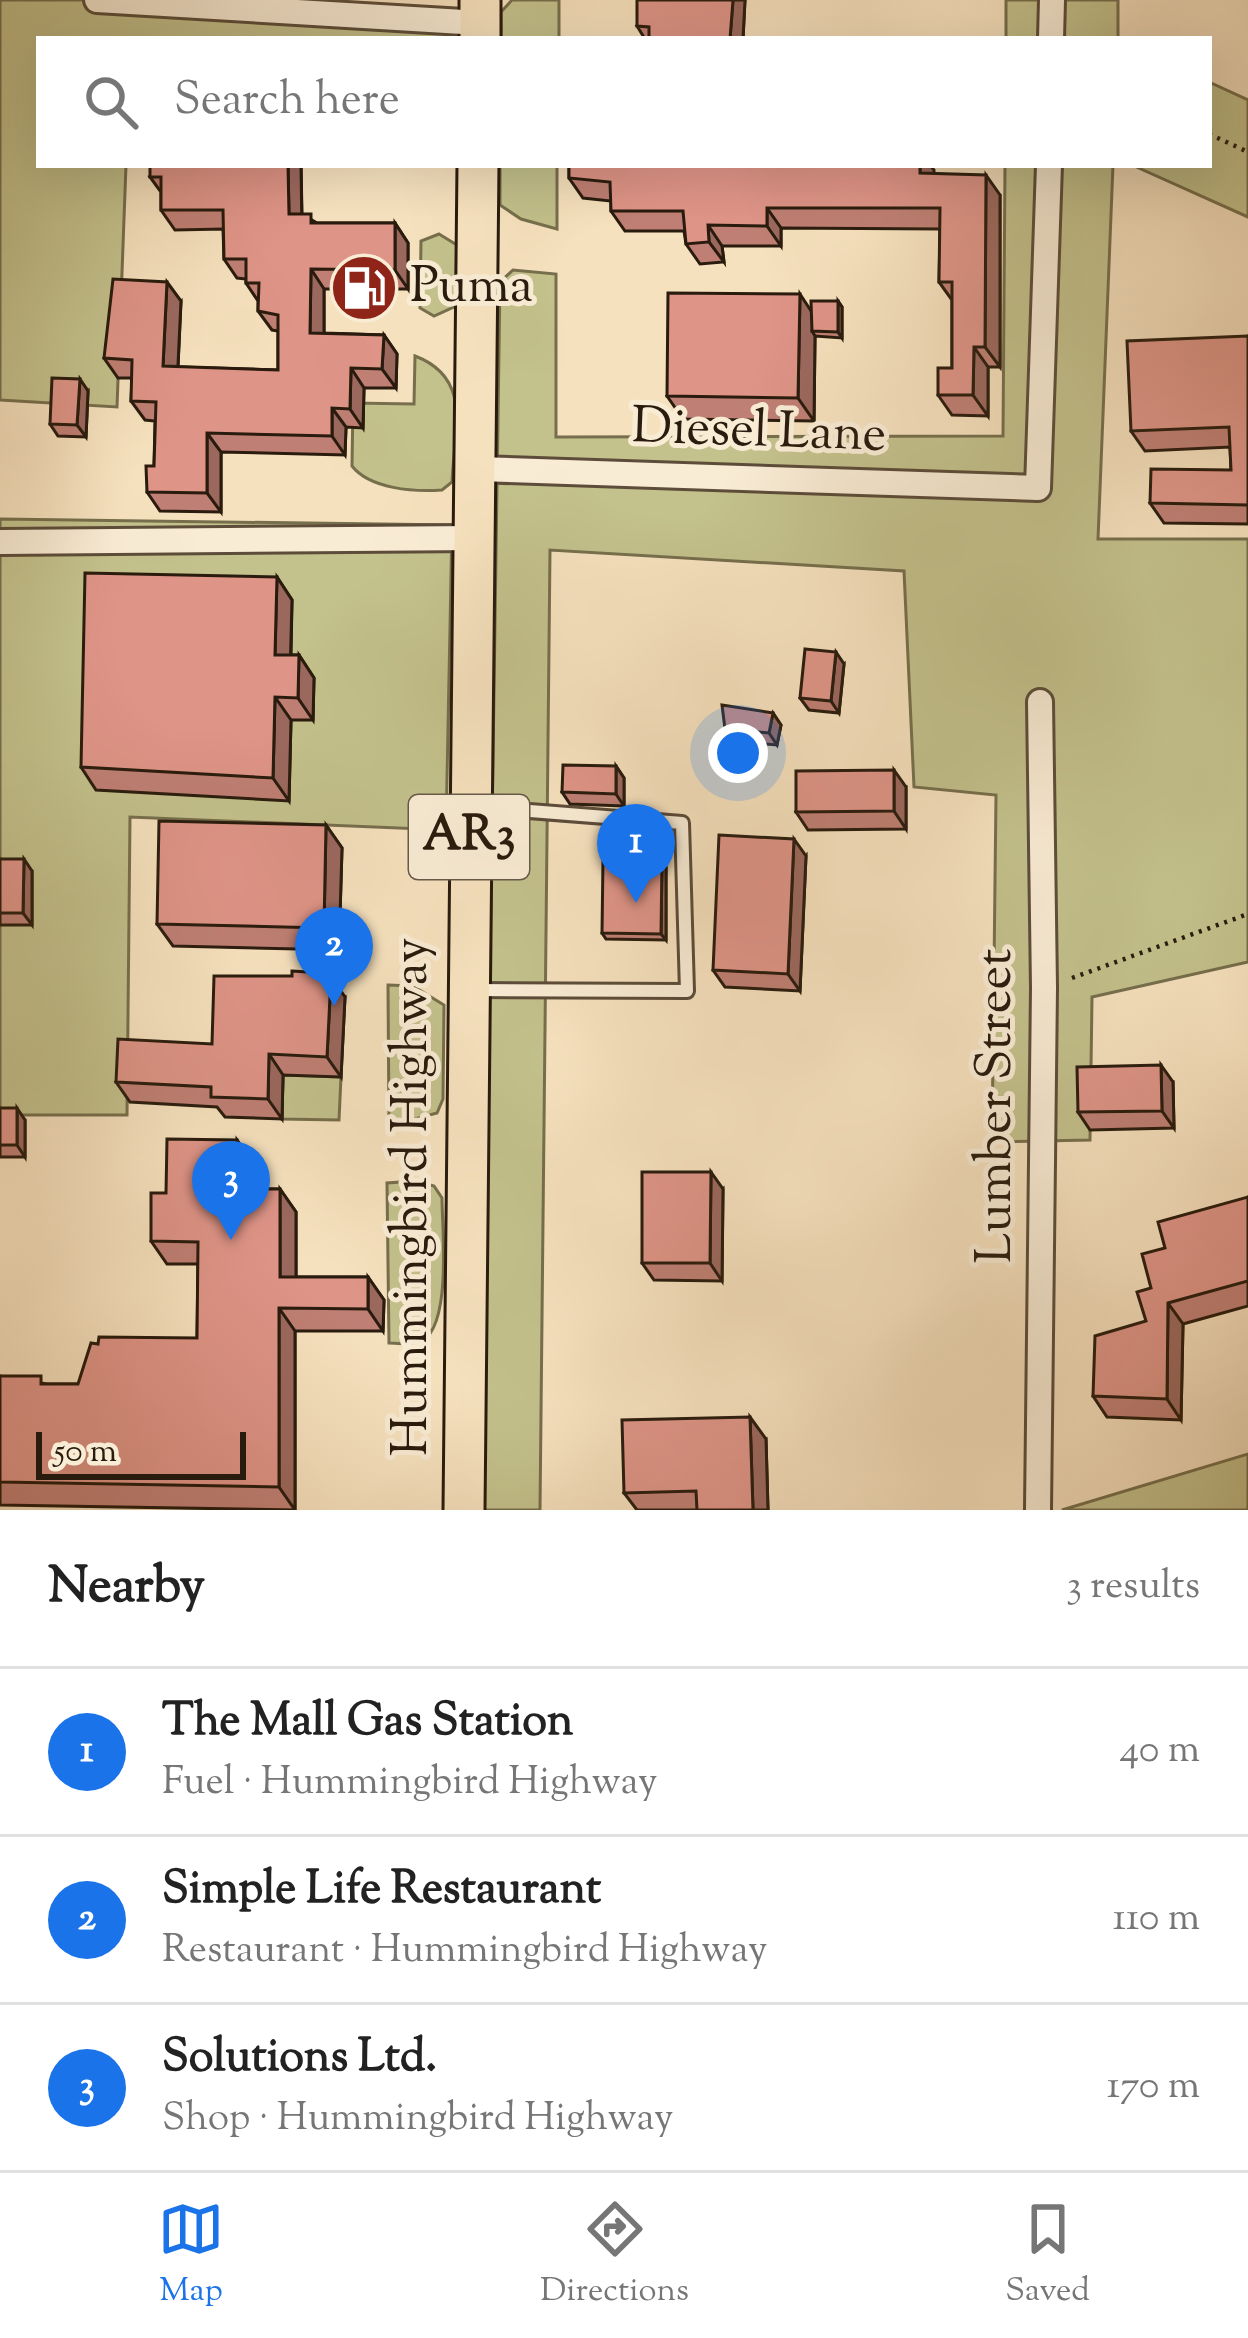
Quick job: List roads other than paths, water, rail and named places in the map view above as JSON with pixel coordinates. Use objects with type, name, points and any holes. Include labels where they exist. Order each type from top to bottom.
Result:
[{"type":"main road","name":"Hummingbird Highway","points":[[464,1510],[478,168]]},
{"type":"street","points":[[97,0],[480,21]]},
{"type":"street","points":[[1051,36],[1052,0]]},
{"type":"street","name":"Diesel Lane","points":[[477,469],[1038,488],[1049,168]]},
{"type":"street","points":[[0,542],[476,538]]},
{"type":"street","name":"Lumber Street","points":[[1038,1510],[1044,988],[1040,702]]},
{"type":"lane","points":[[467,989],[687,991],[682,823],[471,807]]},
{"type":"place","name":"Puma","points":[[364,288]]},
{"type":"place","name":"The Mall Gas Station","points":[[636,903]]},
{"type":"place","name":"Simple Life Restaurant","points":[[334,1006]]},
{"type":"place","name":"Solutions Ltd.","points":[[231,1240]]}]
